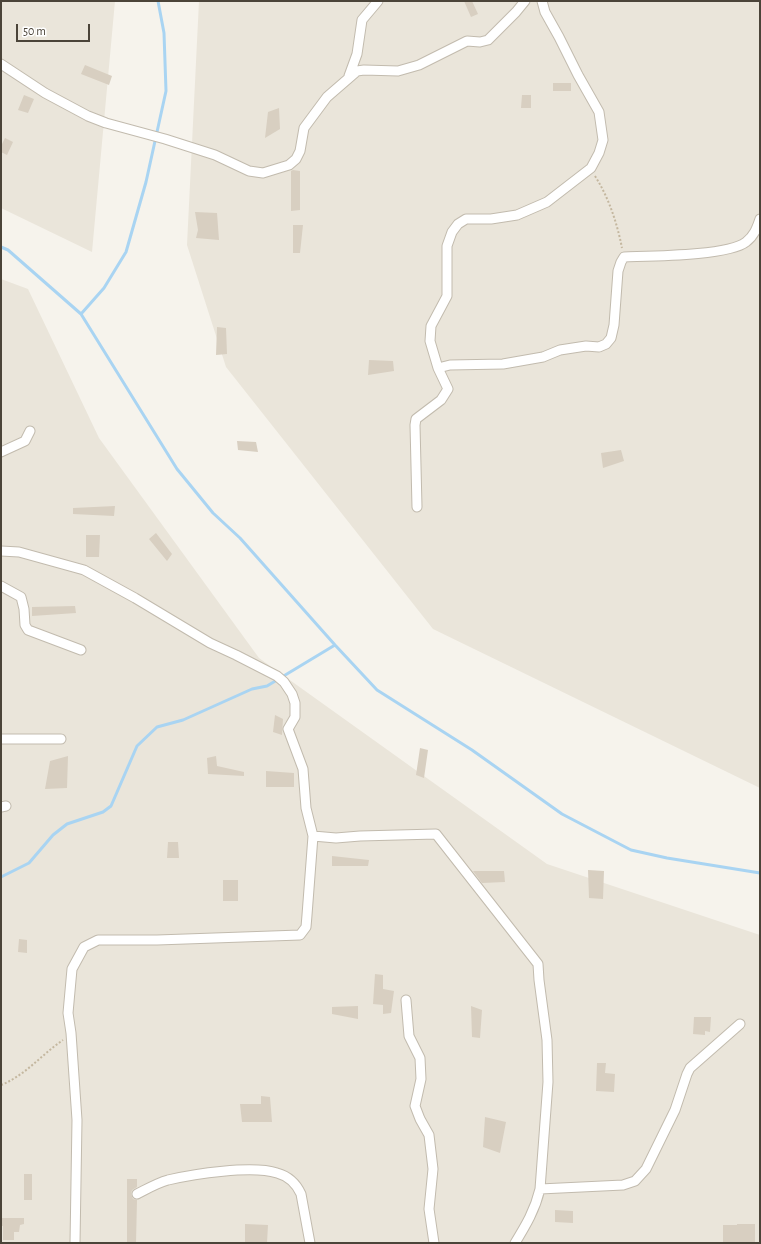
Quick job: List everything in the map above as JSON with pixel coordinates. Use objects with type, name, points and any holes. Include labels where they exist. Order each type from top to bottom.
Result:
[{"type":"street","points":[[350,76],[357,54],[362,20],[378,1]]},
{"type":"street","points":[[1,64],[44,93],[88,116],[106,123],[165,139],[215,155],[249,171],[263,173],[289,165],[296,159],[300,151],[304,128],[327,97],[356,71],[398,71],[420,65],[467,41],[480,42],[488,40],[525,1]]},
{"type":"street","points":[[417,507],[416,419],[441,400],[448,389],[438,368],[430,341],[431,326],[447,296],[447,246],[452,232],[458,224],[466,219],[491,219],[517,215],[547,202],[591,168],[599,153],[603,140],[600,112],[578,76],[545,12],[542,1]]},
{"type":"street","points":[[438,368],[450,364],[503,364],[543,357],[560,350],[586,346],[599,348],[606,344],[611,338],[614,325],[618,271],[624,257],[699,253],[730,248],[745,243],[754,235],[760,219]]},
{"type":"street","points":[[1,452],[25,441],[30,431]]},
{"type":"street","points":[[1,552],[19,552],[84,570],[135,598],[210,643],[277,676],[292,694],[296,703],[295,717],[288,729],[303,769],[306,808],[313,836],[308,915],[306,927],[300,935],[157,940],[98,940],[84,947],[72,969],[68,1013],[71,1033],[76,1120],[75,1243]]},
{"type":"street","points":[[1,586],[21,597],[24,609],[25,625],[28,630],[81,650]]},
{"type":"street","points":[[1,739],[61,739]]},
{"type":"street","points":[[313,836],[336,838],[436,834],[538,964],[548,1040],[548,1082],[540,1189],[537,1204],[514,1243]]},
{"type":"street","points":[[406,1000],[409,1036],[420,1058],[421,1079],[415,1106],[420,1120],[429,1136],[433,1169],[429,1209],[434,1243]]},
{"type":"street","points":[[540,1189],[623,1185],[635,1180],[646,1169],[669,1123],[690,1068],[740,1024]]},
{"type":"street","points":[[137,1194],[168,1180],[197,1175],[242,1170],[274,1172],[287,1177],[298,1186],[301,1194],[310,1243]]},
{"type":"path","points":[[591,168],[600,184],[614,217],[624,257]]},
{"type":"path","points":[[1,1084],[11,1081],[24,1072],[71,1033]]},
{"type":"shaded area","points":[[1,1],[115,1],[92,252],[1,208]]},
{"type":"shaded area","points":[[199,1],[760,1],[760,788],[433,629],[226,367],[187,245]]},
{"type":"shaded area","points":[[1,279],[28,289],[99,438],[259,658],[547,864],[760,935],[760,1243],[1,1243]]},
{"type":"building","points":[[464,1],[472,1],[478,14],[471,17]]},
{"type":"building","points":[[85,65],[112,76],[109,85],[81,74]]},
{"type":"building","points":[[553,83],[571,83],[571,91],[553,91]]},
{"type":"building","points":[[24,95],[34,99],[28,113],[18,110]]},
{"type":"building","points":[[522,95],[531,95],[531,108],[521,108]]},
{"type":"building","points":[[279,108],[280,129],[265,138],[268,112]]},
{"type":"building","points":[[5,138],[13,142],[7,155],[1,152],[1,146]]},
{"type":"building","points":[[291,171],[300,171],[300,210],[291,211]]},
{"type":"building","points":[[195,212],[217,213],[219,240],[196,238],[198,230]]},
{"type":"building","points":[[293,225],[303,225],[300,253],[293,253]]},
{"type":"building","points":[[217,327],[226,328],[227,354],[216,355]]},
{"type":"building","points":[[369,360],[393,361],[394,371],[368,375]]},
{"type":"building","points":[[237,441],[256,442],[258,452],[238,450]]},
{"type":"building","points":[[621,450],[624,461],[603,468],[601,453]]},
{"type":"building","points":[[115,506],[114,516],[73,514],[73,508]]},
{"type":"building","points":[[156,533],[172,554],[167,561],[149,539]]},
{"type":"building","points":[[86,535],[100,535],[99,557],[86,557]]},
{"type":"building","points":[[75,606],[76,613],[32,616],[32,607]]},
{"type":"building","points":[[275,715],[283,719],[282,735],[273,732]]},
{"type":"building","points":[[420,748],[428,750],[424,778],[416,775]]},
{"type":"building","points":[[68,756],[67,788],[45,789],[50,761]]},
{"type":"building","points":[[216,756],[217,766],[244,772],[244,776],[208,774],[207,758]]},
{"type":"building","points":[[266,771],[294,773],[294,787],[266,787]]},
{"type":"building","points":[[168,842],[178,842],[179,858],[167,858]]},
{"type":"building","points":[[332,856],[369,860],[368,866],[332,866]]},
{"type":"building","points":[[588,870],[604,871],[603,899],[589,898]]},
{"type":"building","points":[[473,871],[504,871],[505,882],[482,883]]},
{"type":"building","points":[[223,880],[238,880],[238,901],[223,901]]},
{"type":"building","points":[[19,939],[27,940],[27,953],[18,952]]},
{"type":"building","points":[[375,974],[383,975],[383,989],[394,991],[391,1013],[383,1014],[383,1005],[373,1004]]},
{"type":"building","points":[[358,1006],[358,1019],[332,1014],[332,1007]]},
{"type":"building","points":[[471,1006],[482,1010],[480,1038],[472,1037]]},
{"type":"building","points":[[694,1017],[711,1017],[710,1032],[705,1031],[705,1035],[693,1034]]},
{"type":"building","points":[[597,1063],[606,1063],[605,1073],[615,1074],[614,1092],[596,1091]]},
{"type":"building","points":[[261,1096],[270,1097],[272,1122],[242,1122],[240,1104],[261,1104]]},
{"type":"building","points":[[485,1117],[506,1122],[500,1153],[483,1147]]},
{"type":"building","points":[[24,1174],[32,1174],[32,1200],[24,1200]]},
{"type":"building","points":[[127,1179],[137,1179],[137,1187],[132,1190],[131,1194],[133,1199],[137,1200],[136,1243],[127,1243]]},
{"type":"building","points":[[555,1210],[573,1211],[573,1223],[555,1222]]},
{"type":"building","points":[[1,1218],[24,1218],[24,1224],[20,1225],[19,1232],[14,1232],[14,1240],[3,1240],[3,1226],[1,1226]]},
{"type":"building","points":[[245,1224],[268,1225],[267,1243],[245,1243]]},
{"type":"building","points":[[755,1224],[755,1243],[723,1243],[723,1225]]},
{"type":"waterway","points":[[81,314],[104,288],[126,252],[146,182],[166,91],[164,33],[158,1]]},
{"type":"waterway","points":[[1,247],[8,250],[81,314],[177,469],[213,513],[240,538],[377,690],[472,750],[562,814],[631,850],[667,858],[760,873]]},
{"type":"waterway","points":[[1,877],[29,863],[53,835],[67,824],[103,812],[111,806],[137,746],[157,727],[183,720],[252,689],[267,686],[335,645]]}]
